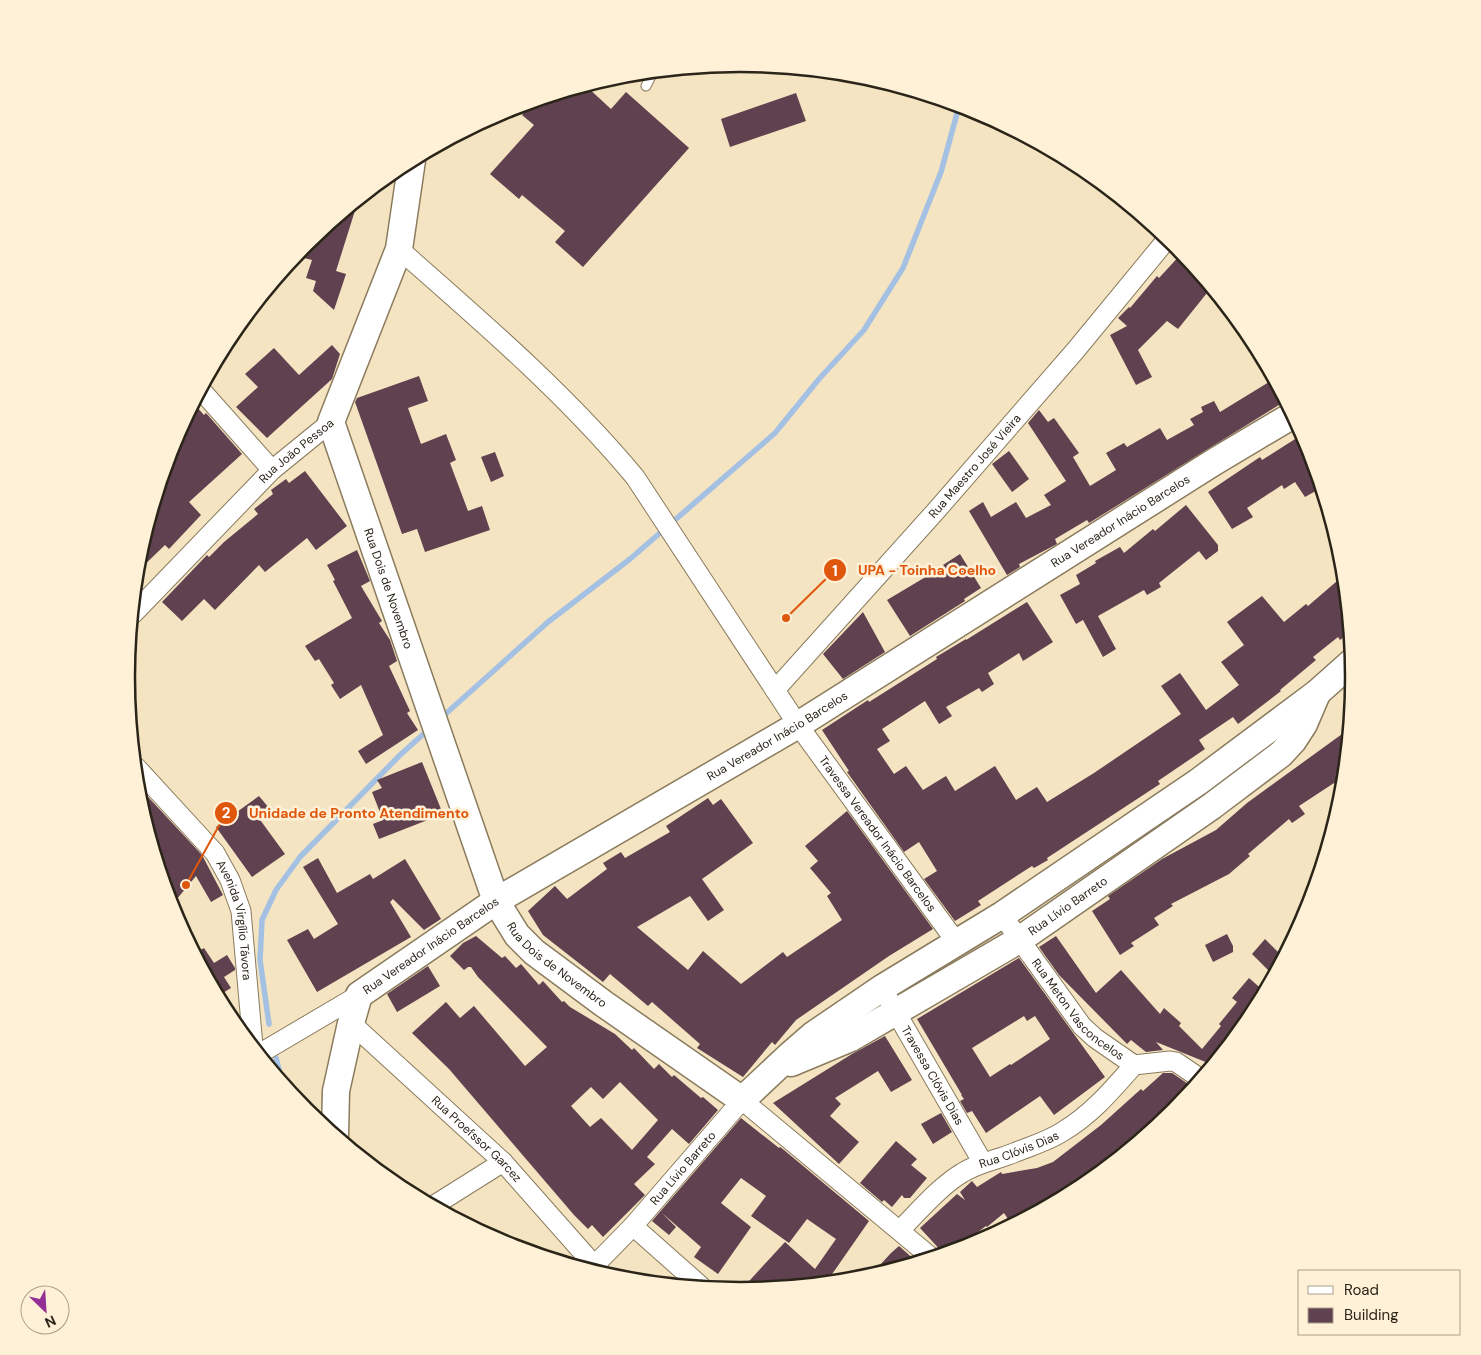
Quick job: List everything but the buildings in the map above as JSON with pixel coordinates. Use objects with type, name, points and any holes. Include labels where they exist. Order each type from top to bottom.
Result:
[{"type":"street","name":"Rua João Pessoa","points":[[140,607],[272,470],[331,422],[399,249],[411,170]]},
{"type":"street","name":"Rua Maestro José Vieira","points":[[775,690],[935,512],[1075,351],[1162,245]]},
{"type":"street","name":"Travessa Vereador Inácio Barcelos","points":[[399,249],[542,379],[604,440],[635,477],[798,725],[957,943]]},
{"type":"street","points":[[206,395],[272,470]]},
{"type":"street","name":"Rua Vereador Inácio Barcelos","points":[[265,1051],[359,996],[496,901],[798,725],[1214,462],[1287,418]]},
{"type":"street","name":"Rua Dois de Novembro","points":[[331,422],[496,901],[517,935],[534,952],[604,1004],[742,1100],[926,1253]]},
{"type":"street","name":"Rua Lívio Barreto","points":[[595,1265],[633,1226],[742,1100],[813,1035],[882,988],[1002,915],[1198,782],[1317,693],[1345,668]]},
{"type":"street","name":"Rua Lívio Barreto","points":[[776,1069],[851,1038],[1019,940],[1212,806],[1280,754],[1293,741],[1304,724],[1317,693]]},
{"type":"street","name":"Avenida Virgílio Távora","points":[[144,776],[215,853],[230,880],[241,911],[252,1034]]},
{"type":"street","name":"Rua Meton Vasconcelos","points":[[1002,915],[1082,1026],[1095,1038],[1134,1065],[1176,1062],[1196,1075]]},
{"type":"street","name":"Travessa Clóvis Dias","points":[[882,988],[983,1163]]},
{"type":"street","points":[[335,1126],[336,1091],[359,996]]},
{"type":"street","name":"Rua Proefssor Garcez","points":[[351,1023],[503,1162],[588,1263]]},
{"type":"street","name":"Rua Clóvis Dias","points":[[900,1230],[939,1192],[962,1173],[1061,1133],[1096,1107],[1134,1065]]},
{"type":"street","points":[[440,1202],[503,1162]]},
{"type":"street","points":[[633,1226],[694,1280]]},
{"type":"lane","points":[[646,86],[649,80]]},
{"type":"waterway","points":[[441,718],[548,622],[630,559],[775,433],[819,379],[864,330],[903,268],[941,172],[957,113]]},
{"type":"waterway","points":[[269,1024],[260,960],[262,920],[276,890],[300,857],[400,755],[429,729]]},
{"type":"waterway","points":[[276,1058],[278,1067]]},
{"type":"place","name":"UPA - Toinha Coelho","points":[[786,618]]},
{"type":"place","name":"Unidade de Pronto Atendimento","points":[[186,885]]}]
